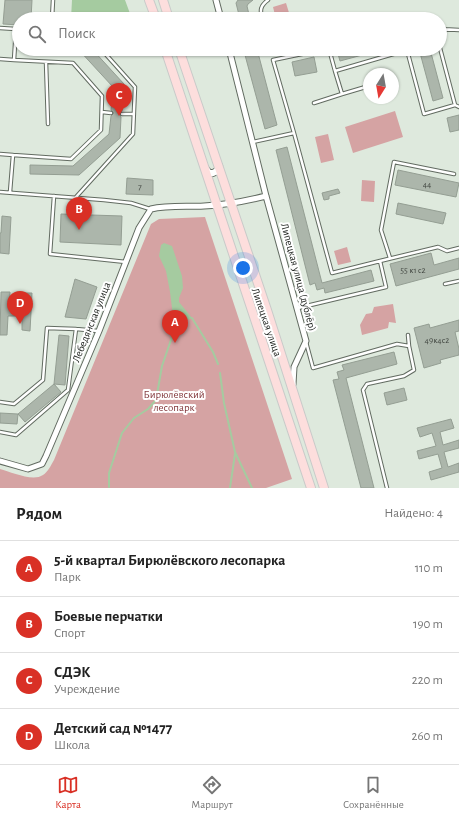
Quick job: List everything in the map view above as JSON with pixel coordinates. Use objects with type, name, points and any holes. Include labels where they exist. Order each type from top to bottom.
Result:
[{"type":"main road","points":[[149,0],[153,12]]},
{"type":"main road","points":[[163,0],[167,12]]},
{"type":"main road","name":"Липецкая улица","points":[[167,56],[311,488]]},
{"type":"main road","name":"Липецкая улица","points":[[181,56],[292,387],[324,488]]},
{"type":"street","points":[[216,0],[219,12]]},
{"type":"street","name":"Липецкая улица (дублёр)","points":[[231,56],[266,196],[306,341],[294,367],[292,387]]},
{"type":"street","points":[[205,168],[209,173],[213,173],[218,169],[218,164]]},
{"type":"street","points":[[151,209],[216,206],[266,196]]},
{"type":"street","name":"Лебедянская улица","points":[[0,461],[28,469],[42,464],[99,331],[139,228],[151,209]]},
{"type":"lane","points":[[52,12],[53,0]]},
{"type":"lane","points":[[260,12],[261,5],[268,0]]},
{"type":"lane","points":[[0,28],[12,29]]},
{"type":"lane","points":[[447,29],[459,30]]},
{"type":"lane","points":[[14,56],[14,60]]},
{"type":"lane","points":[[76,197],[133,134],[135,88],[107,56]]},
{"type":"lane","points":[[292,56],[273,60],[332,273],[438,247],[447,251],[459,248]]},
{"type":"lane","points":[[331,56],[342,94]]},
{"type":"lane","points":[[335,71],[386,56]]},
{"type":"lane","points":[[409,56],[424,114],[456,105]]},
{"type":"lane","points":[[442,56],[456,105],[459,107]]},
{"type":"lane","points":[[0,59],[73,64],[102,96],[101,130],[71,159],[0,154]]},
{"type":"lane","points":[[46,62],[48,124]]},
{"type":"lane","points":[[314,103],[363,88]]},
{"type":"lane","points":[[102,112],[111,113]]},
{"type":"lane","points":[[122,114],[134,114]]},
{"type":"lane","points":[[253,142],[294,133]]},
{"type":"lane","points":[[10,192],[13,154]]},
{"type":"lane","points":[[390,258],[381,230],[394,162],[454,174]]},
{"type":"lane","points":[[0,192],[76,197],[131,203],[151,209]]},
{"type":"lane","points":[[54,196],[50,254],[126,262]]},
{"type":"lane","points":[[297,308],[386,287],[380,261]]},
{"type":"lane","points":[[445,284],[459,281]]},
{"type":"lane","points":[[0,402],[14,404],[43,380],[47,328],[99,331]]},
{"type":"lane","points":[[0,432],[16,434],[68,390],[76,329]]},
{"type":"lane","points":[[387,488],[363,390],[367,384],[404,376],[414,370],[408,335]]},
{"type":"lane","points":[[306,341],[313,368],[397,344],[409,346]]},
{"type":"green space","points":[[286,3],[289,12],[274,12],[273,7]]},
{"type":"green space","points":[[395,111],[403,137],[353,153],[345,127]]},
{"type":"green space","points":[[328,134],[334,160],[321,163],[315,137]]},
{"type":"green space","points":[[362,180],[375,181],[374,202],[361,201]]},
{"type":"green space","name":"Бирюлёвский лесопарк","points":[[205,217],[292,479],[266,488],[0,488],[0,469],[22,476],[39,477],[43,475],[51,466],[151,224],[159,219]]},
{"type":"green space","points":[[347,247],[351,262],[338,265],[334,251]]},
{"type":"green space","points":[[393,304],[396,323],[389,322],[388,328],[362,335],[360,325],[366,314],[372,313],[374,307]]},
{"type":"shaded area","points":[[72,0],[125,0],[129,12],[71,12]]},
{"type":"shaded area","points":[[164,243],[172,246],[182,276],[183,288],[179,302],[192,318],[189,320],[179,314],[173,334],[173,316],[170,292],[166,271],[159,256],[161,245]]},
{"type":"building","points":[[5,0],[32,0],[31,12],[12,12],[12,25],[3,24]]},
{"type":"building","points":[[238,0],[253,0],[247,6],[248,12],[238,12],[236,3]]},
{"type":"building","points":[[84,56],[98,56],[124,84],[122,111],[119,114],[121,117],[120,138],[79,175],[30,174],[30,165],[73,166],[109,134],[111,116],[114,113],[111,110],[113,87]]},
{"type":"building","points":[[245,56],[259,56],[277,125],[265,129]]},
{"type":"building","points":[[339,56],[358,56],[340,61]]},
{"type":"building","points":[[421,56],[432,56],[443,98],[433,101]]},
{"type":"building","points":[[314,57],[317,72],[295,76],[292,62]]},
{"type":"building","points":[[459,115],[459,130],[450,132],[447,118]]},
{"type":"building","points":[[287,147],[322,283],[371,270],[374,281],[325,293],[324,288],[317,290],[315,283],[310,285],[276,150]]},
{"type":"building","points":[[398,170],[459,183],[456,197],[395,185]]},
{"type":"building","points":[[127,178],[153,180],[153,195],[126,194]]},
{"type":"building","points":[[338,189],[340,193],[329,196],[329,199],[324,200],[322,193]]},
{"type":"building","points":[[398,203],[446,213],[443,224],[396,214]]},
{"type":"building","points":[[61,214],[122,216],[121,245],[60,242]]},
{"type":"building","points":[[2,216],[11,217],[9,254],[0,253]]},
{"type":"building","points":[[431,253],[434,265],[459,258],[459,269],[396,286],[390,264]]},
{"type":"building","points":[[75,279],[97,287],[86,319],[65,317]]},
{"type":"building","points":[[1,292],[10,292],[9,309],[22,310],[23,293],[32,293],[30,331],[22,330],[22,316],[8,316],[7,335],[0,335]]},
{"type":"building","points":[[459,320],[459,331],[455,332],[459,355],[440,360],[441,363],[424,368],[414,328],[429,324],[430,328]]},
{"type":"building","points":[[59,335],[69,336],[65,385],[54,384]]},
{"type":"building","points":[[394,352],[397,364],[346,378],[374,488],[361,488],[333,380],[339,379],[337,372],[344,370],[342,365]]},
{"type":"building","points":[[54,384],[61,392],[25,422],[18,414]]},
{"type":"building","points":[[404,388],[407,400],[387,405],[384,393]]},
{"type":"building","points":[[0,413],[18,414],[17,424],[0,423]]},
{"type":"building","points":[[451,419],[454,428],[440,432],[443,445],[459,440],[459,448],[444,452],[448,467],[459,463],[459,472],[431,480],[429,472],[442,468],[438,454],[419,459],[417,451],[436,446],[432,433],[420,437],[417,428]]},
{"type":"waterway","points":[[192,318],[213,352],[218,364]]},
{"type":"waterway","points":[[109,487],[109,473],[122,433],[134,418],[148,409],[156,400],[162,366],[173,334]]},
{"type":"waterway","points":[[220,373],[224,403],[235,452],[252,488]]},
{"type":"waterway","points":[[230,488],[235,454]]},
{"type":"place","name":"СДЭК","points":[[119,116]]},
{"type":"place","name":"Боевые перчатки","points":[[79,230]]},
{"type":"place","name":"Детский сад №1477","points":[[20,324]]},
{"type":"place","name":"5-й квартал Бирюлёвского лесопарка","points":[[175,343]]}]
